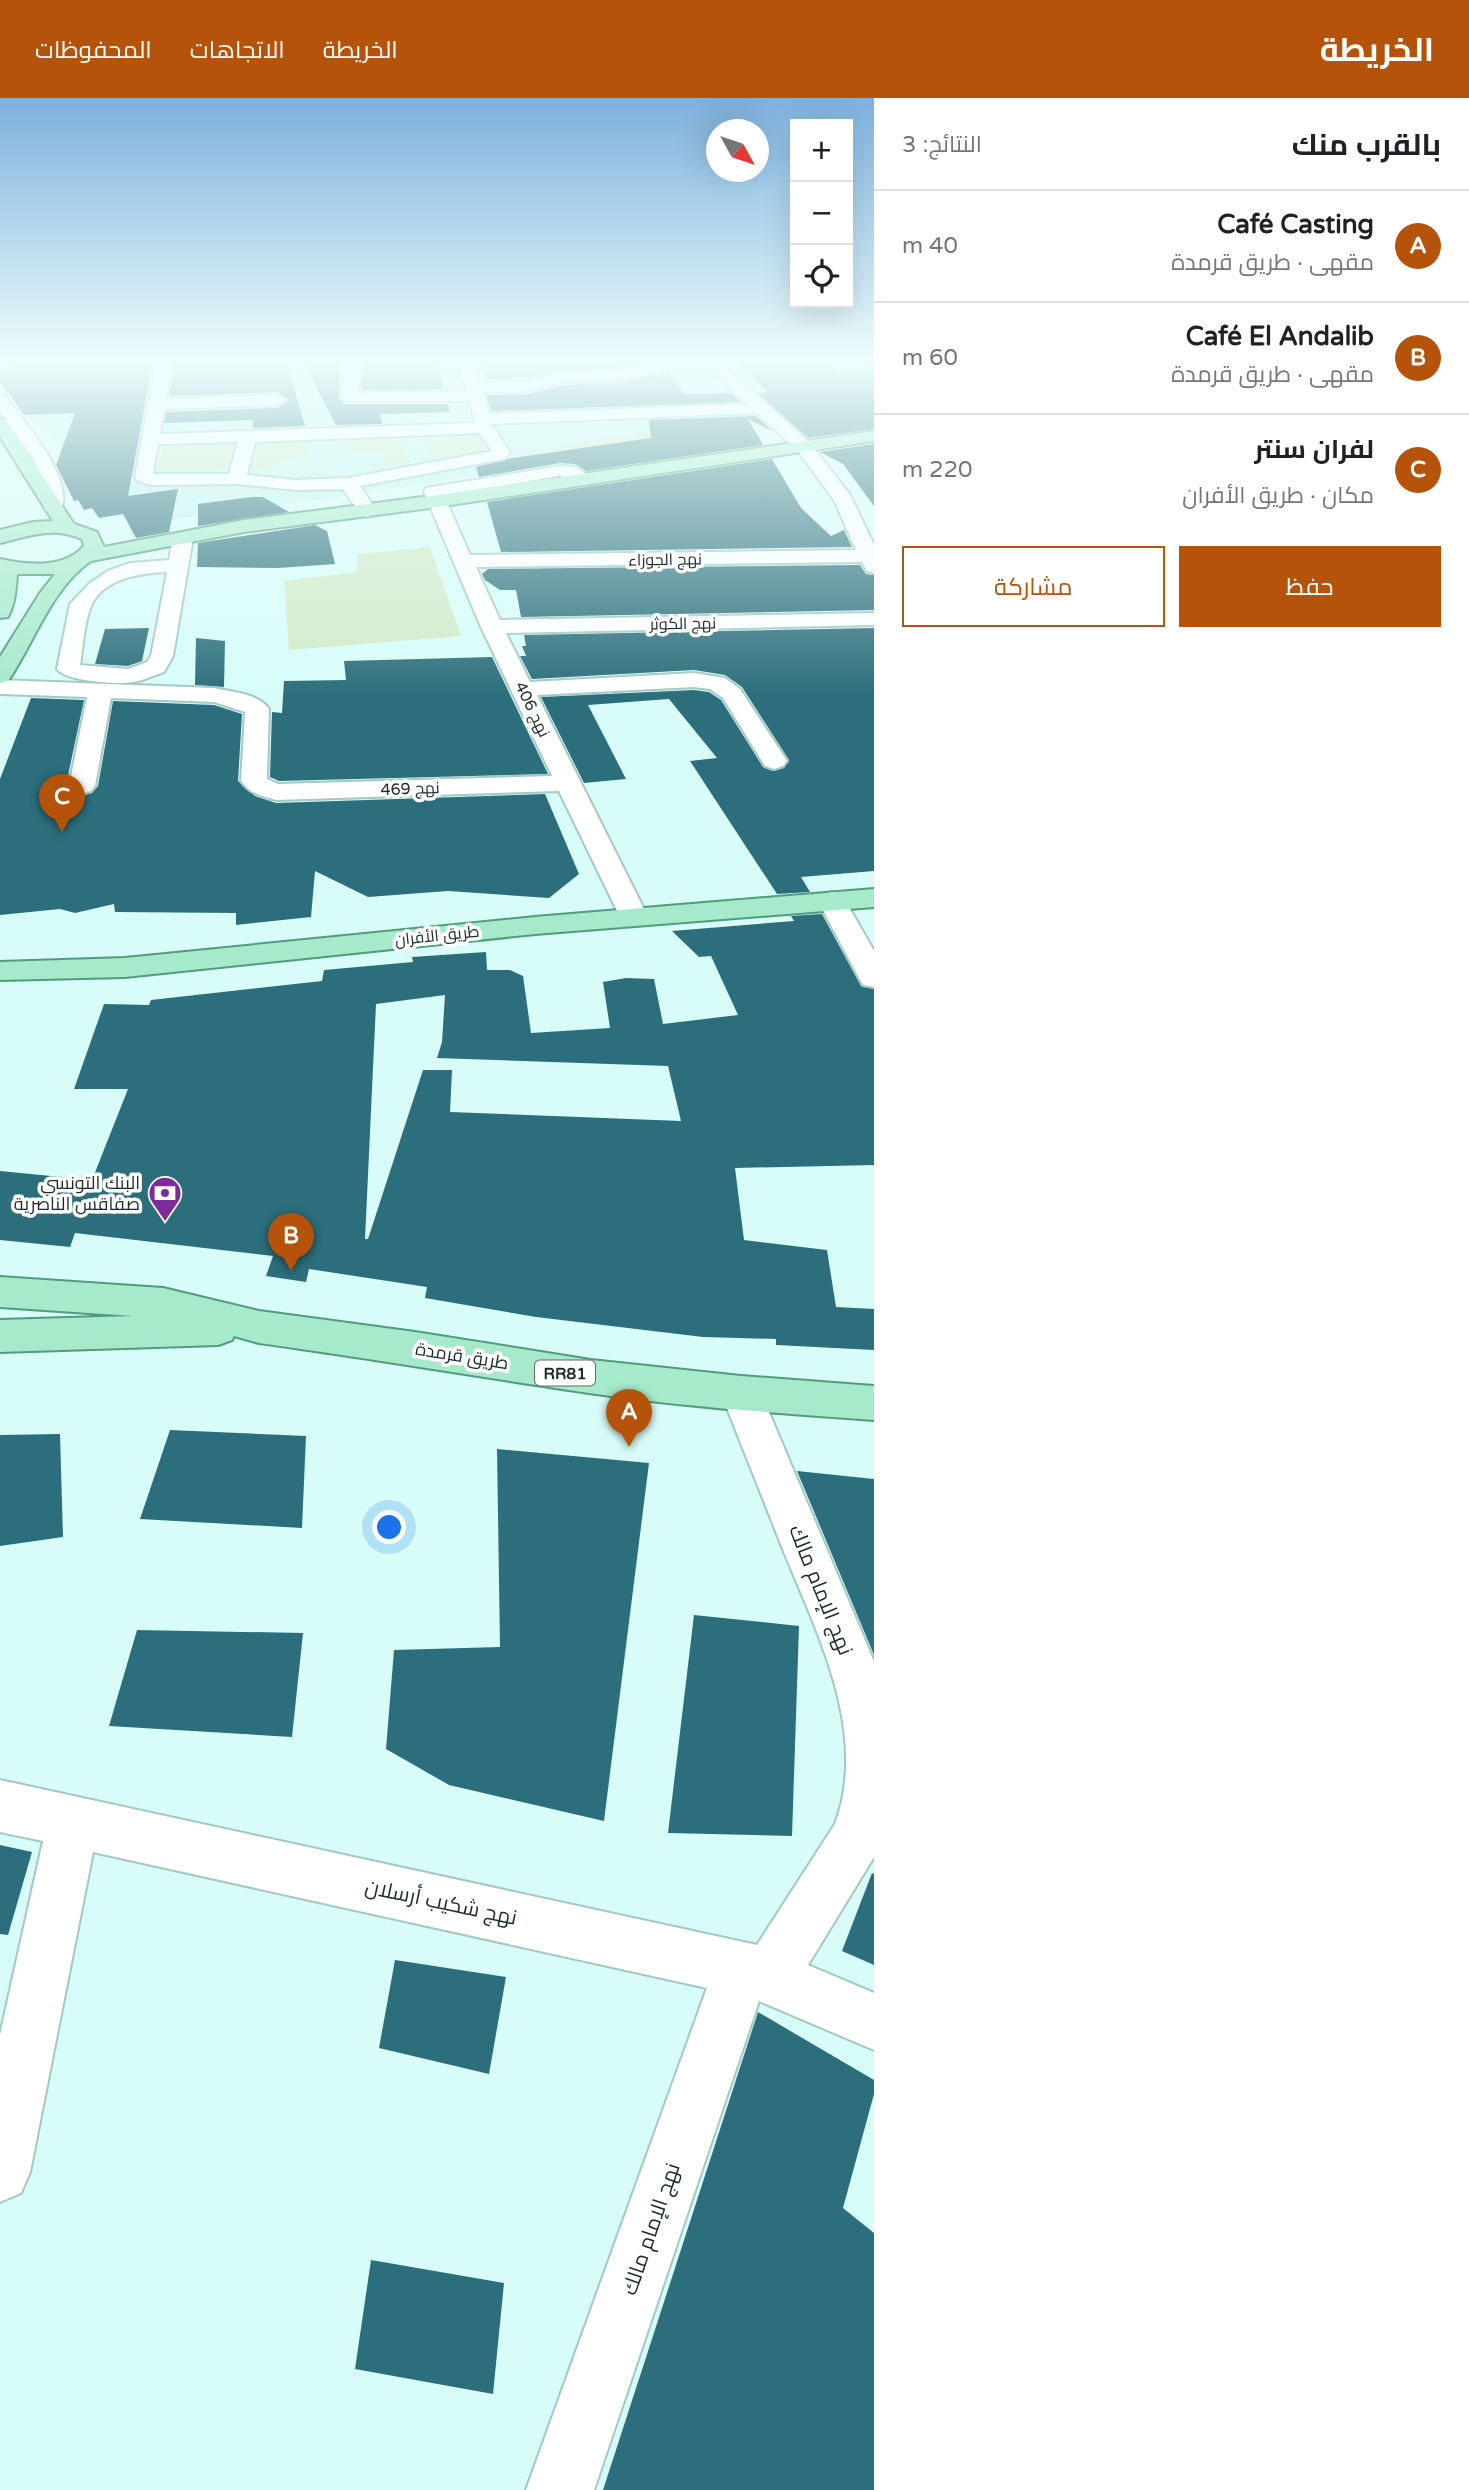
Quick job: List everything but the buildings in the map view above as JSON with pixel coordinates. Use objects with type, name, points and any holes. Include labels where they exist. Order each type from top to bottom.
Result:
[{"type":"main road","points":[[0,676],[50,593],[81,558],[91,551],[93,541],[84,532],[71,529],[31,473]]},
{"type":"main road","points":[[0,537],[26,529],[153,531],[244,526],[368,511],[627,473]]},
{"type":"main road","points":[[21,508],[26,529]]},
{"type":"main road","points":[[0,612],[6,591],[3,566],[35,569],[244,526]]},
{"type":"main road","name":"طريق الأفران","points":[[0,971],[47,973],[142,966],[633,915],[874,898]]},
{"type":"main road","points":[[0,985],[47,973]]},
{"type":"main road","name":"طريق قرمدة","points":[[0,1292],[163,1303],[258,1327],[415,1348],[591,1377],[741,1393],[874,1403]]},
{"type":"main road","name":"طريق قرمدة","points":[[0,1336],[150,1333],[258,1327]]},
{"type":"street","points":[[47,473],[52,483],[53,507]]},
{"type":"street","points":[[145,473],[144,477],[149,480],[237,479],[296,485],[348,483],[406,473]]},
{"type":"street","points":[[237,479],[239,473]]},
{"type":"street","points":[[824,473],[835,486],[870,551]]},
{"type":"street","points":[[348,483],[368,511]]},
{"type":"street","name":"نهج 406","points":[[438,501],[492,626],[633,915]]},
{"type":"street","points":[[852,516],[874,514]]},
{"type":"street","points":[[178,566],[136,567],[115,575],[96,588],[81,604],[68,668],[76,672],[130,676],[156,667],[162,656],[183,538]]},
{"type":"street","name":"نهج الجوزاء","points":[[462,561],[870,551]]},
{"type":"street","name":"نهج الكوثر","points":[[492,626],[874,620]]},
{"type":"street","points":[[524,689],[694,680],[717,683],[732,694],[775,761]]},
{"type":"street","points":[[0,687],[100,692],[82,786]]},
{"type":"street","name":"نهج 469","points":[[100,692],[214,695],[257,709],[254,781],[263,788],[276,792],[569,783]]},
{"type":"street","points":[[832,901],[874,978]]},
{"type":"street","name":"نهج الإمام مالك","points":[[560,2490],[756,1972],[855,1840],[869,1802],[872,1760],[868,1701],[741,1393]]},
{"type":"street","name":"نهج شكيب أرسلان","points":[[0,1805],[756,1972],[874,2022]]},
{"type":"street","points":[[0,2172],[14,2037],[73,1821]]},
{"type":"shaded area","points":[[74,473],[498,473],[152,522],[95,514]]},
{"type":"shaded area","points":[[430,547],[461,636],[289,650],[284,581],[356,572],[358,554]]},
{"type":"place","name":"لفران سنتر","points":[[62,832]]},
{"type":"place","name":"البنك التونسي صفاقس الناصرية","points":[[165,1223]]},
{"type":"place","name":"Café El Andalib","points":[[291,1271]]},
{"type":"place","name":"Café Casting","points":[[629,1447]]}]
